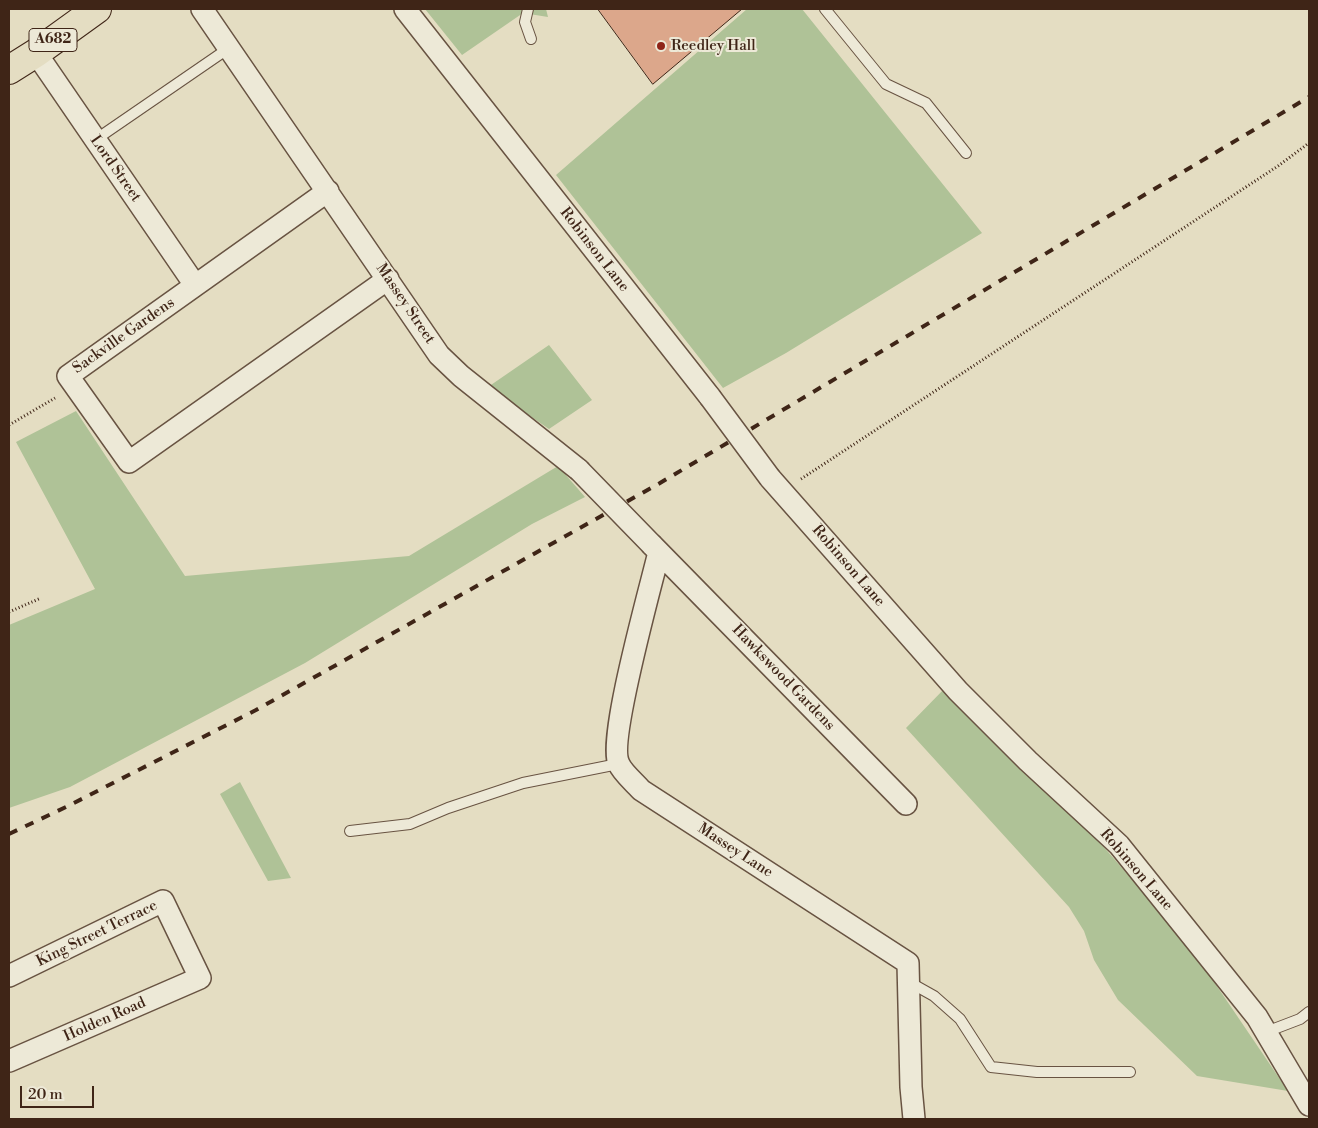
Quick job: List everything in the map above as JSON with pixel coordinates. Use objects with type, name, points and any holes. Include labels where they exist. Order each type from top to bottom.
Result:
[{"type":"highway","name":"A682","points":[[9,70],[97,9]]},
{"type":"street","name":"Massey Street","points":[[202,9],[439,354],[461,376],[579,470],[656,549]]},
{"type":"street","name":"Robinson Lane","points":[[404,9],[710,397],[776,485],[958,691],[1028,761],[1119,845],[1257,1017],[1309,1104]]},
{"type":"street","name":"Lord Street","points":[[36,53],[195,285]]},
{"type":"street","name":"Sackville Gardens","points":[[328,191],[68,376],[129,462],[388,279]]},
{"type":"street","points":[[618,764],[616,740],[656,549]]},
{"type":"street","name":"Hawkswood Gardens","points":[[656,549],[906,804]]},
{"type":"street","name":"Massey Lane","points":[[618,764],[642,790],[908,963],[914,1119]]},
{"type":"street","name":"King Street Terrace","points":[[9,976],[163,901],[200,978]]},
{"type":"street","name":"Holden Road","points":[[9,1061],[200,978]]},
{"type":"lane","points":[[528,9],[525,22],[531,39]]},
{"type":"lane","points":[[825,9],[886,84],[926,103],[966,153]]},
{"type":"lane","points":[[95,140],[229,48]]},
{"type":"lane","points":[[350,831],[410,824],[448,808],[523,783],[618,764]]},
{"type":"lane","points":[[909,982],[934,996],[960,1019],[991,1067],[1037,1072],[1130,1072]]},
{"type":"lane","points":[[1266,1032],[1300,1019],[1309,1012]]},
{"type":"path","points":[[776,485],[1270,171],[1309,143]]},
{"type":"path","points":[[9,425],[75,386]]},
{"type":"path","points":[[9,612],[41,598]]},
{"type":"green space","points":[[425,9],[546,9],[548,17],[523,13],[462,55]]},
{"type":"green space","points":[[747,9],[802,9],[982,233],[786,353],[723,388],[556,175]]},
{"type":"green space","points":[[549,345],[592,400],[549,429],[488,387]]},
{"type":"green space","points":[[76,411],[185,576],[409,556],[558,466],[585,497],[532,524],[305,663],[70,787],[9,808],[9,625],[95,589],[16,442]]},
{"type":"green space","points":[[946,687],[1089,830],[1189,945],[1288,1091],[1197,1076],[1118,1000],[1094,960],[1084,931],[1069,907],[906,728]]},
{"type":"green space","points":[[240,782],[291,878],[268,881],[220,794]]},
{"type":"building","name":"Reedley Hall","points":[[598,9],[742,9],[653,84]]},
{"type":"railway","points":[[9,834],[256,710],[660,483],[1309,97]]},
{"type":"place","name":"Reedley Hall","points":[[661,46]]}]
